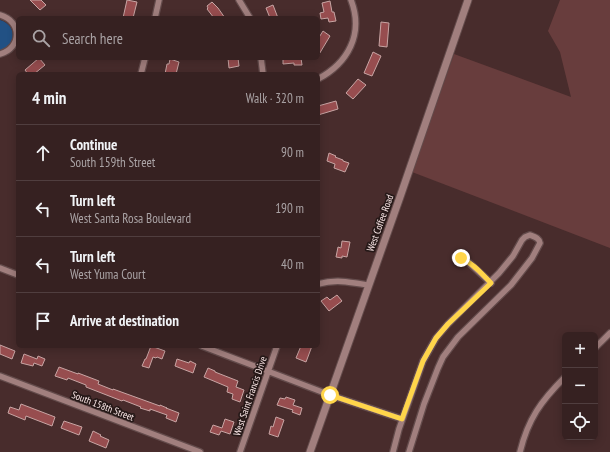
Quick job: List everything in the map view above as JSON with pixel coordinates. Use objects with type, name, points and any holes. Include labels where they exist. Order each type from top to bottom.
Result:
[{"type":"street","points":[[155,16],[159,0]]},
{"type":"street","points":[[239,0],[249,16]]},
{"type":"street","points":[[320,78],[340,64],[351,46],[356,29],[354,8],[351,0]]},
{"type":"street","name":"West Coffee Road","points":[[310,452],[468,0]]},
{"type":"street","points":[[0,15],[11,20],[16,29]]},
{"type":"street","points":[[0,54],[12,48],[16,39]]},
{"type":"street","points":[[142,72],[144,60]]},
{"type":"street","points":[[261,60],[263,72]]},
{"type":"street","points":[[393,452],[402,419],[423,361],[436,338],[448,324],[491,283],[525,237],[530,235],[538,238],[540,246],[520,274],[458,337],[443,357],[428,393],[409,452]]},
{"type":"street","points":[[455,257],[466,260],[491,283]]},
{"type":"street","points":[[0,268],[16,275]]},
{"type":"street","points":[[320,284],[340,281],[368,285]]},
{"type":"street","points":[[598,345],[610,333]]},
{"type":"street","points":[[207,348],[330,395],[402,419]]},
{"type":"street","name":"West Saint Francis Drive","points":[[240,452],[276,348]]},
{"type":"street","name":"South 158th Street","points":[[0,376],[200,452]]},
{"type":"street","points":[[520,452],[524,438],[534,415],[549,393],[562,380]]},
{"type":"shaded area","points":[[560,0],[610,0],[610,248],[412,172],[454,54],[571,97],[560,52],[548,31]]},
{"type":"water","points":[[0,20],[10,26],[13,35],[10,44],[0,51]]},
{"type":"building","points":[[30,0],[41,0],[46,5],[40,10]]},
{"type":"building","points":[[127,0],[137,2],[134,16],[123,16]]},
{"type":"building","points":[[330,1],[332,12],[334,12],[336,21],[329,22],[328,18],[321,19],[320,13],[324,12],[322,3]]},
{"type":"building","points":[[212,2],[224,16],[212,16],[207,9],[207,6]]},
{"type":"building","points":[[273,5],[277,16],[269,16],[266,8]]},
{"type":"building","points":[[381,22],[389,23],[387,47],[379,46]]},
{"type":"building","points":[[323,31],[330,36],[320,53],[320,36]]},
{"type":"building","points":[[373,52],[381,56],[372,76],[364,73]]},
{"type":"building","points":[[37,60],[41,60],[45,65],[36,72],[26,72],[25,70]]},
{"type":"building","points":[[170,60],[179,62],[176,72],[165,72],[167,64],[169,64]]},
{"type":"building","points":[[228,60],[238,60],[239,66],[229,68]]},
{"type":"building","points":[[283,60],[301,60],[302,65],[294,65],[294,63],[283,64]]},
{"type":"building","points":[[358,79],[366,85],[353,99],[346,93]]},
{"type":"building","points":[[336,101],[338,109],[320,114],[320,105]]},
{"type":"building","points":[[329,153],[349,163],[345,172],[334,168],[335,164],[327,161]]},
{"type":"building","points":[[342,241],[350,242],[347,257],[336,257],[338,247],[341,248]]},
{"type":"building","points":[[337,295],[342,301],[329,311],[321,301],[327,297],[330,300]]},
{"type":"building","points":[[0,345],[15,351],[12,359],[0,354]]},
{"type":"building","points":[[150,348],[157,348],[165,351],[162,359],[153,357],[149,368],[142,366]]},
{"type":"building","points":[[300,348],[311,348],[306,362],[296,358]]},
{"type":"building","points":[[24,354],[37,359],[38,356],[45,359],[42,366],[34,363],[33,366],[21,363]]},
{"type":"building","points":[[177,359],[189,363],[190,361],[196,364],[193,373],[175,366]]},
{"type":"building","points":[[59,367],[99,381],[98,384],[113,390],[160,405],[179,413],[176,422],[166,418],[167,415],[150,409],[150,411],[140,408],[141,407],[86,387],[86,385],[68,378],[67,380],[55,376]]},
{"type":"building","points":[[208,368],[238,381],[236,387],[244,390],[240,402],[232,399],[233,394],[227,392],[228,387],[204,377]]},
{"type":"building","points":[[286,397],[295,400],[293,405],[302,408],[300,415],[292,412],[293,410],[277,405],[280,398],[285,399]]},
{"type":"building","points":[[21,404],[55,417],[52,426],[26,416],[25,420],[8,413],[10,407],[19,410]]},
{"type":"building","points":[[276,417],[284,420],[278,437],[269,434]]},
{"type":"building","points":[[225,419],[234,422],[230,434],[221,431],[219,435],[210,432],[213,425],[222,428]]},
{"type":"building","points":[[64,421],[82,427],[79,435],[61,428]]},
{"type":"building","points":[[93,431],[109,440],[106,448],[89,441]]},
{"type":"route","points":[[330,395],[402,419],[423,361],[436,338],[448,324],[491,283],[472,264],[461,258]]}]
